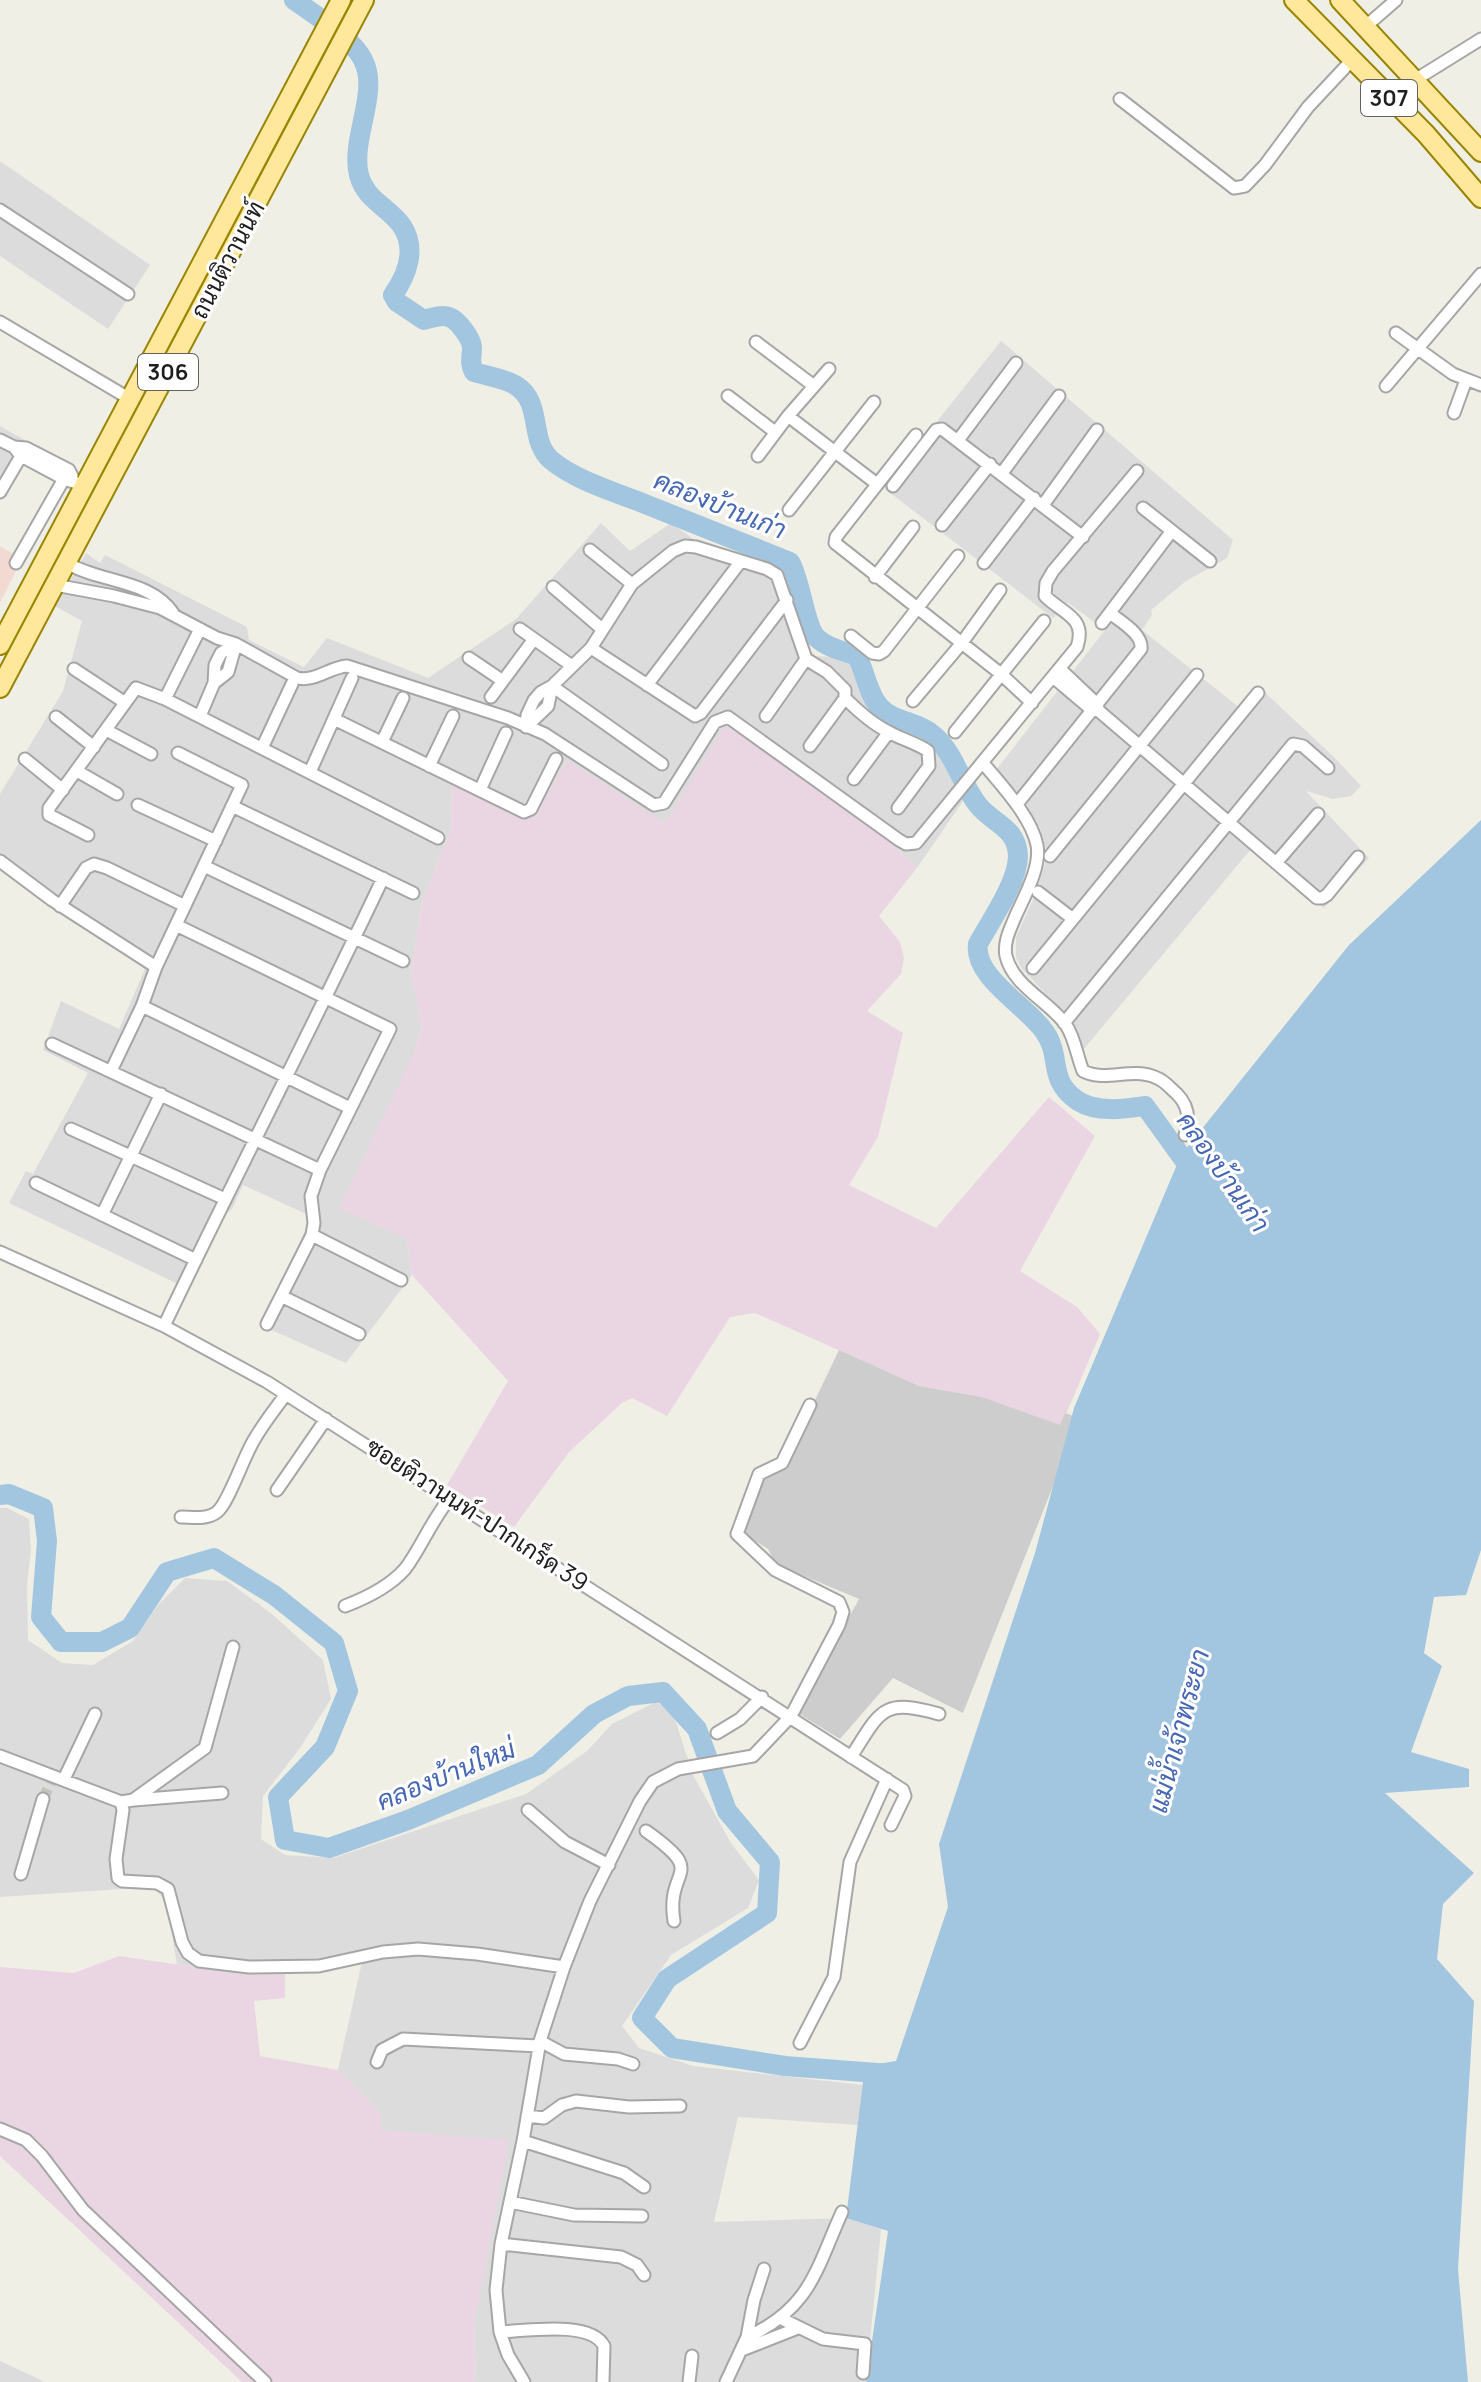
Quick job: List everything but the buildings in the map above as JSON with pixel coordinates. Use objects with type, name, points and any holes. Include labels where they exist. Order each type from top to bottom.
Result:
[{"type":"main road","name":"ถนนติวานนท์","points":[[0,688],[364,0]]},
{"type":"main road","name":"307","points":[[1294,0],[1426,134],[1481,198]]},
{"type":"main road","name":"307","points":[[1340,0],[1481,152]]},
{"type":"main road","name":"ถนนติวานนท์","points":[[0,645],[73,479],[130,399],[338,6]]},
{"type":"main road","points":[[158,347],[176,357]]},
{"type":"street","points":[[1365,27],[1396,0]]},
{"type":"street","points":[[1415,80],[1481,39]]},
{"type":"street","points":[[1120,99],[1234,188],[1239,188],[1245,186],[1265,165],[1308,107],[1352,60]]},
{"type":"street","points":[[0,210],[128,294]]},
{"type":"street","points":[[1386,386],[1481,274]]},
{"type":"street","points":[[0,322],[130,399]]},
{"type":"street","points":[[1396,333],[1417,350],[1466,380],[1481,385]]},
{"type":"street","points":[[756,342],[814,386]]},
{"type":"street","points":[[959,439],[1016,363]]},
{"type":"street","points":[[758,456],[829,369]]},
{"type":"street","points":[[1454,413],[1466,380]]},
{"type":"street","points":[[728,396],[775,432]]},
{"type":"street","points":[[1002,473],[1059,396]]},
{"type":"street","points":[[789,510],[874,402]]},
{"type":"street","points":[[788,416],[877,484]]},
{"type":"street","points":[[893,486],[936,430],[942,429],[1083,537]]},
{"type":"street","points":[[984,563],[1097,430]]},
{"type":"street","points":[[916,435],[836,537],[835,543],[1001,674],[1032,703]]},
{"type":"street","points":[[0,440],[17,452],[73,479],[16,563]]},
{"type":"street","points":[[0,492],[17,452]]},
{"type":"street","points":[[942,525],[990,464]]},
{"type":"street","points":[[55,585],[160,608],[236,644],[297,678],[305,680],[335,667],[347,666],[508,718],[561,743],[654,805],[664,803],[715,722],[728,717],[906,844],[916,843],[1077,647],[1081,633],[1079,624],[1050,602],[1044,591],[1053,571],[1137,471]]},
{"type":"street","points":[[1143,508],[1210,561]]},
{"type":"street","points":[[875,577],[913,527]]},
{"type":"street","points":[[1017,804],[1141,649],[1139,637],[1106,618],[1171,532]]},
{"type":"street","points":[[526,727],[548,706],[552,686],[591,648],[632,584],[673,551],[685,546],[767,569],[777,575],[806,659],[827,672],[845,690],[845,698],[810,746]]},
{"type":"street","points":[[590,550],[632,584]]},
{"type":"street","points":[[851,636],[872,653],[879,654],[958,556]]},
{"type":"street","points":[[647,685],[741,561]]},
{"type":"street","points":[[67,563],[82,572],[165,600],[176,616]]},
{"type":"street","points":[[553,587],[602,629]]},
{"type":"street","points":[[913,701],[961,644],[1000,590]]},
{"type":"street","points":[[591,648],[689,715],[695,716],[701,713],[787,600]]},
{"type":"street","points":[[955,732],[1044,621]]},
{"type":"street","points":[[165,699],[200,629]]},
{"type":"street","points":[[520,629],[572,666]]},
{"type":"street","points":[[491,697],[534,639]]},
{"type":"street","points":[[200,716],[214,683],[215,665],[221,653],[236,644]]},
{"type":"street","points":[[469,658],[503,681]]},
{"type":"street","points":[[766,716],[806,659]]},
{"type":"street","points":[[74,669],[124,702]]},
{"type":"street","points":[[1057,673],[1317,898],[1322,898],[1358,857]]},
{"type":"street","points":[[1050,856],[1197,675]]},
{"type":"street","points":[[310,772],[352,678]]},
{"type":"street","points":[[262,748],[292,684]]},
{"type":"street","points":[[552,686],[662,764]]},
{"type":"street","points":[[88,835],[49,815],[49,808],[136,688],[200,716],[438,838]]},
{"type":"street","points":[[1033,968],[1258,693]]},
{"type":"street","points":[[382,742],[403,698]]},
{"type":"street","points":[[845,698],[866,718],[928,751],[929,766],[898,808]]},
{"type":"street","points":[[429,766],[453,716]]},
{"type":"street","points":[[56,717],[94,747]]},
{"type":"street","points":[[334,719],[524,812],[531,809],[556,759]]},
{"type":"street","points":[[106,730],[151,754]]},
{"type":"street","points":[[854,779],[889,732]]},
{"type":"street","points":[[480,790],[506,733]]},
{"type":"street","points":[[1064,1023],[1293,744],[1303,746],[1328,768]]},
{"type":"street","points":[[111,1071],[142,1006],[156,967],[241,788],[241,782],[178,753]]},
{"type":"street","points":[[25,759],[63,790]]},
{"type":"street","points":[[981,765],[1017,804],[1037,846],[1028,890],[1011,925],[1006,955],[1021,980],[1064,1023],[1083,1071],[1096,1078],[1136,1072],[1160,1078],[1182,1099],[1188,1113],[1185,1135]]},
{"type":"street","points":[[77,771],[117,794]]},
{"type":"street","points":[[138,805],[216,841]]},
{"type":"street","points":[[232,806],[413,893]]},
{"type":"street","points":[[1276,863],[1318,814]]},
{"type":"street","points":[[0,861],[60,906],[156,967]]},
{"type":"street","points":[[60,906],[86,868],[94,864],[185,906]]},
{"type":"street","points":[[204,866],[403,961]]},
{"type":"street","points":[[164,1326],[383,878]]},
{"type":"street","points":[[1038,892],[1073,919]]},
{"type":"street","points":[[176,925],[390,1029],[320,1170],[311,1196],[312,1235],[267,1324]]},
{"type":"street","points":[[142,1006],[350,1108]]},
{"type":"street","points":[[52,1044],[320,1170]]},
{"type":"street","points":[[102,1215],[161,1094]]},
{"type":"street","points":[[71,1129],[225,1199]]},
{"type":"street","points":[[36,1183],[196,1260]]},
{"type":"street","points":[[312,1235],[401,1280]]},
{"type":"street","name":"ซอยติวานนท์-ปากเกร็ด 39","points":[[0,1252],[164,1326],[286,1394],[887,1779]]},
{"type":"street","points":[[281,1296],[359,1334]]},
{"type":"street","points":[[181,1517],[208,1517],[226,1502],[254,1440],[286,1394]]},
{"type":"street","points":[[524,2382],[508,2355],[500,2332],[496,2290],[501,2244],[540,2043],[564,1967],[590,1901],[609,1865],[638,1827],[653,1782],[678,1769],[753,1756],[791,1716],[843,1612],[839,1602],[775,1570],[739,1537],[737,1530],[759,1474],[782,1463],[810,1405]]},
{"type":"street","points":[[277,1490],[326,1419]]},
{"type":"street","points":[[345,1606],[368,1597],[404,1569],[434,1518],[450,1498]]},
{"type":"street","points":[[233,1647],[205,1748],[127,1801],[123,1810],[115,1873],[122,1881],[157,1883],[168,1889],[182,1942],[188,1953],[199,1961],[249,1967],[319,1966],[383,1952],[418,1949],[564,1967]]},
{"type":"street","points":[[717,1733],[740,1719],[762,1697]]},
{"type":"street","points":[[851,1757],[874,1720],[890,1708],[908,1706],[939,1714]]},
{"type":"street","points":[[56,1778],[95,1714]]},
{"type":"street","points":[[0,1756],[127,1801],[222,1793]]},
{"type":"street","points":[[800,2043],[834,1977],[850,1862],[887,1779],[905,1793],[891,1825]]},
{"type":"street","points":[[21,1874],[43,1799]]},
{"type":"street","points":[[532,1815],[565,1842],[609,1865]]},
{"type":"street","points":[[638,1827],[672,1850],[682,1866],[683,1872],[672,1897],[674,1921]]},
{"type":"street","points":[[377,2062],[382,2050],[403,2039],[540,2043],[564,2054],[618,2059],[633,2064]]},
{"type":"street","points":[[527,2116],[544,2118],[562,2105],[576,2101],[629,2107],[680,2106]]},
{"type":"street","points":[[0,2129],[26,2140],[83,2210],[265,2382]]},
{"type":"street","points":[[523,2141],[624,2173],[644,2187]]},
{"type":"street","points":[[510,2202],[574,2215],[642,2216]]},
{"type":"street","points":[[747,2337],[782,2319],[796,2306],[815,2276],[842,2212]]},
{"type":"street","points":[[501,2244],[621,2257],[637,2265],[644,2275]]},
{"type":"street","points":[[726,2382],[747,2337],[764,2269]]},
{"type":"street","points":[[782,2319],[823,2339],[865,2344],[863,2373]]},
{"type":"street","points":[[742,2350],[798,2328]]},
{"type":"street","points":[[500,2332],[568,2330],[593,2334],[604,2346],[603,2382]]},
{"type":"street","points":[[689,2382],[692,2356]]},
{"type":"shaded area","points":[[0,161],[150,265],[108,329],[0,256]]},
{"type":"shaded area","points":[[1001,341],[1233,540],[1227,558],[1186,581],[1151,610],[1152,615],[1142,630],[1240,708],[1258,686],[1361,786],[1351,796],[1333,799],[1306,791],[1369,858],[1324,908],[1251,849],[1083,1050],[1064,1013],[1022,969],[1016,958],[1016,937],[1035,895],[1045,864],[1046,849],[1040,828],[1026,803],[996,770],[1105,630],[1067,602],[1053,618],[884,488]]},
{"type":"shaded area","points":[[0,426],[25,440],[0,481]]},
{"type":"shaded area","points":[[601,523],[630,551],[671,523],[696,541],[779,566],[789,577],[807,646],[815,656],[846,658],[855,664],[861,672],[865,701],[872,714],[934,743],[963,801],[917,868],[852,810],[665,824],[567,760],[534,819],[452,782],[451,830],[422,902],[411,972],[422,1026],[415,1051],[407,1239],[412,1275],[346,1363],[260,1325],[307,1227],[306,1214],[243,1185],[173,1323],[162,1318],[178,1284],[9,1203],[26,1171],[33,1174],[88,1073],[43,1050],[61,1001],[119,1029],[145,969],[0,868],[0,794],[63,691],[82,621],[55,606],[86,553],[100,563],[105,555],[247,627],[249,640],[304,667],[327,638],[428,678],[516,619]]},
{"type":"shaded area","points":[[0,546],[22,559],[0,603]]},
{"type":"shaded area","points":[[728,721],[852,810],[917,868],[879,916],[900,942],[904,958],[901,974],[867,1011],[903,1033],[878,1137],[849,1185],[936,1228],[1049,1097],[1095,1136],[1020,1271],[1077,1307],[1100,1334],[1061,1426],[982,1397],[919,1386],[755,1313],[730,1317],[667,1416],[632,1398],[622,1403],[569,1452],[514,1527],[447,1485],[508,1381],[412,1275],[407,1239],[339,1208],[415,1051],[422,1027],[411,972],[422,902],[451,830],[452,782],[534,819],[567,760],[665,823]]},
{"type":"shaded area","points":[[839,1350],[919,1386],[982,1397],[1060,1425],[1065,1413],[1080,1418],[963,1713],[893,1678],[840,1739],[796,1712],[859,1599],[776,1564],[768,1549],[741,1532],[764,1474],[782,1469]]},
{"type":"shaded area","points":[[0,1508],[7,1508],[29,1519],[28,1640],[62,1663],[93,1665],[133,1641],[158,1605],[185,1578],[227,1581],[272,1614],[323,1660],[331,1699],[300,1748],[263,1796],[261,1839],[285,1855],[333,1858],[526,1794],[587,1751],[612,1724],[656,1702],[673,1713],[693,1775],[731,1843],[759,1880],[748,1908],[671,1955],[622,2026],[639,2048],[693,2066],[863,2085],[858,2125],[738,2117],[714,2222],[846,2218],[881,2229],[866,2382],[476,2382],[474,2325],[381,2130],[381,2114],[338,2070],[362,1962],[251,1975],[177,1964],[166,1901],[152,1887],[0,1897]]},
{"type":"shaded area","points":[[119,1956],[251,1975],[285,1973],[285,1998],[254,2001],[260,2056],[338,2070],[381,2114],[381,2130],[509,2140],[474,2325],[476,2382],[242,2382],[0,2156],[0,1967],[74,1973]]},
{"type":"shaded area","points":[[0,2361],[41,2380],[42,2382],[0,2382]]},
{"type":"water","name":"แม่น้ำเจ้าพระยา","points":[[1481,820],[1481,1550],[1466,1595],[1434,1597],[1424,1653],[1442,1666],[1411,1752],[1469,1769],[1469,1787],[1385,1793],[1474,1873],[1443,1904],[1437,1959],[1474,2001],[1458,2269],[1468,2382],[866,2382],[888,2231],[846,2218],[865,2066],[896,2061],[948,1907],[939,1844],[1035,1553],[1074,1408],[1181,1155],[1349,945]]},
{"type":"waterway","name":"คลองบ้านเก่า","points":[[294,0],[332,27],[363,60],[368,86],[357,161],[362,184],[402,226],[409,244],[408,262],[393,295],[397,302],[424,320],[446,316],[460,325],[471,343],[474,372],[506,381],[524,392],[530,401],[544,452],[561,467],[594,484],[790,562],[813,633],[831,647],[857,656],[872,695],[884,711],[926,730],[940,741],[978,805],[1009,832],[1017,846],[1017,866],[1013,878],[978,944],[984,968],[1044,1031],[1053,1050],[1058,1076],[1068,1093],[1085,1105],[1094,1107],[1145,1106],[1197,1178]]},
{"type":"waterway","name":"คลองบ้านใหม่","points":[[0,1495],[9,1494],[43,1508],[47,1541],[41,1617],[61,1642],[102,1642],[130,1628],[167,1572],[214,1558],[274,1595],[334,1643],[348,1691],[325,1747],[278,1797],[285,1840],[329,1848],[408,1820],[538,1765],[594,1714],[628,1696],[663,1692],[697,1729],[727,1811],[770,1862],[767,1913],[667,1979],[642,2018],[672,2048],[785,2066],[890,2074]]},
{"type":"tunnel","points":[[43,1799],[52,1780]]}]
